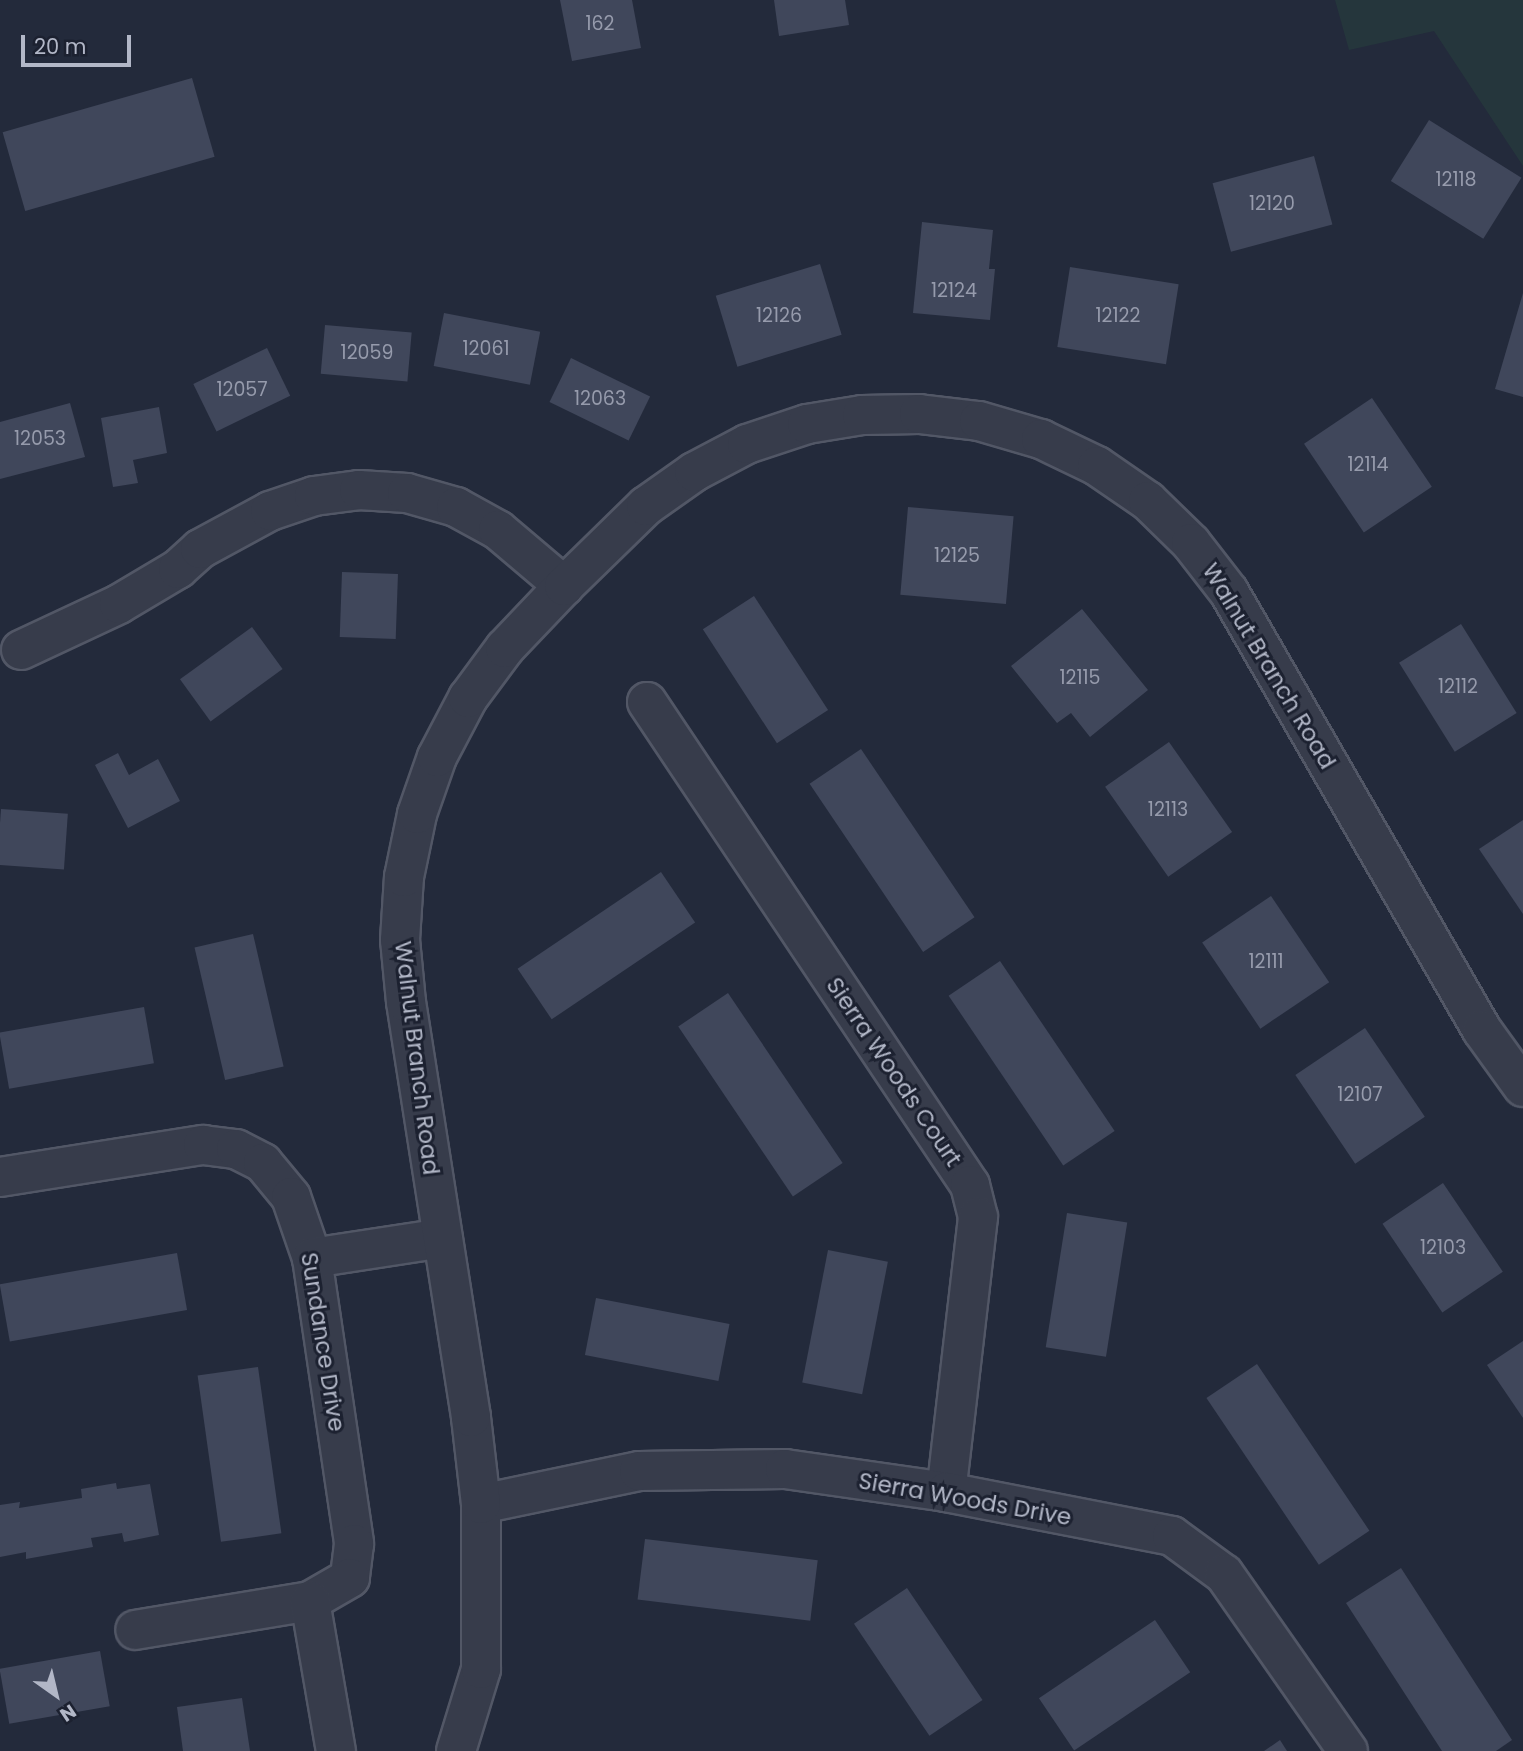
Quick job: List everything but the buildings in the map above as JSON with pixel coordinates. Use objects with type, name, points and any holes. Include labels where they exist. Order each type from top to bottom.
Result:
[{"type":"street","name":"Walnut Branch Road","points":[[456,1751],[481,1669],[481,1504],[471,1417],[406,1002],[401,940],[404,877],[417,814],[437,757],[468,698],[505,648],[564,586],[646,506],[694,472],[747,444],[807,424],[862,415],[907,414],[979,421],[1041,439],[1097,466],[1148,501],[1191,543],[1228,592],[1482,1030],[1523,1087]]},
{"type":"street","points":[[21,650],[119,604],[178,569],[200,550],[270,511],[314,496],[359,490],[407,493],[456,507],[498,530],[564,586]]},
{"type":"street","name":"Sierra Woods Court","points":[[647,702],[970,1185],[978,1217],[946,1492]]},
{"type":"street","name":"Sundance Drive","points":[[0,1177],[202,1145],[236,1149],[263,1163],[292,1198],[313,1258],[354,1544],[350,1578],[310,1601],[135,1630]]},
{"type":"street","points":[[313,1258],[442,1238]]},
{"type":"street","name":"Sierra Woods Drive","points":[[481,1504],[639,1471],[785,1469],[946,1492],[1172,1536],[1224,1574],[1348,1751]]},
{"type":"street","points":[[310,1601],[336,1751]]},
{"type":"shaded area","points":[[1335,0],[1523,0],[1523,166],[1434,31],[1349,50]]}]
